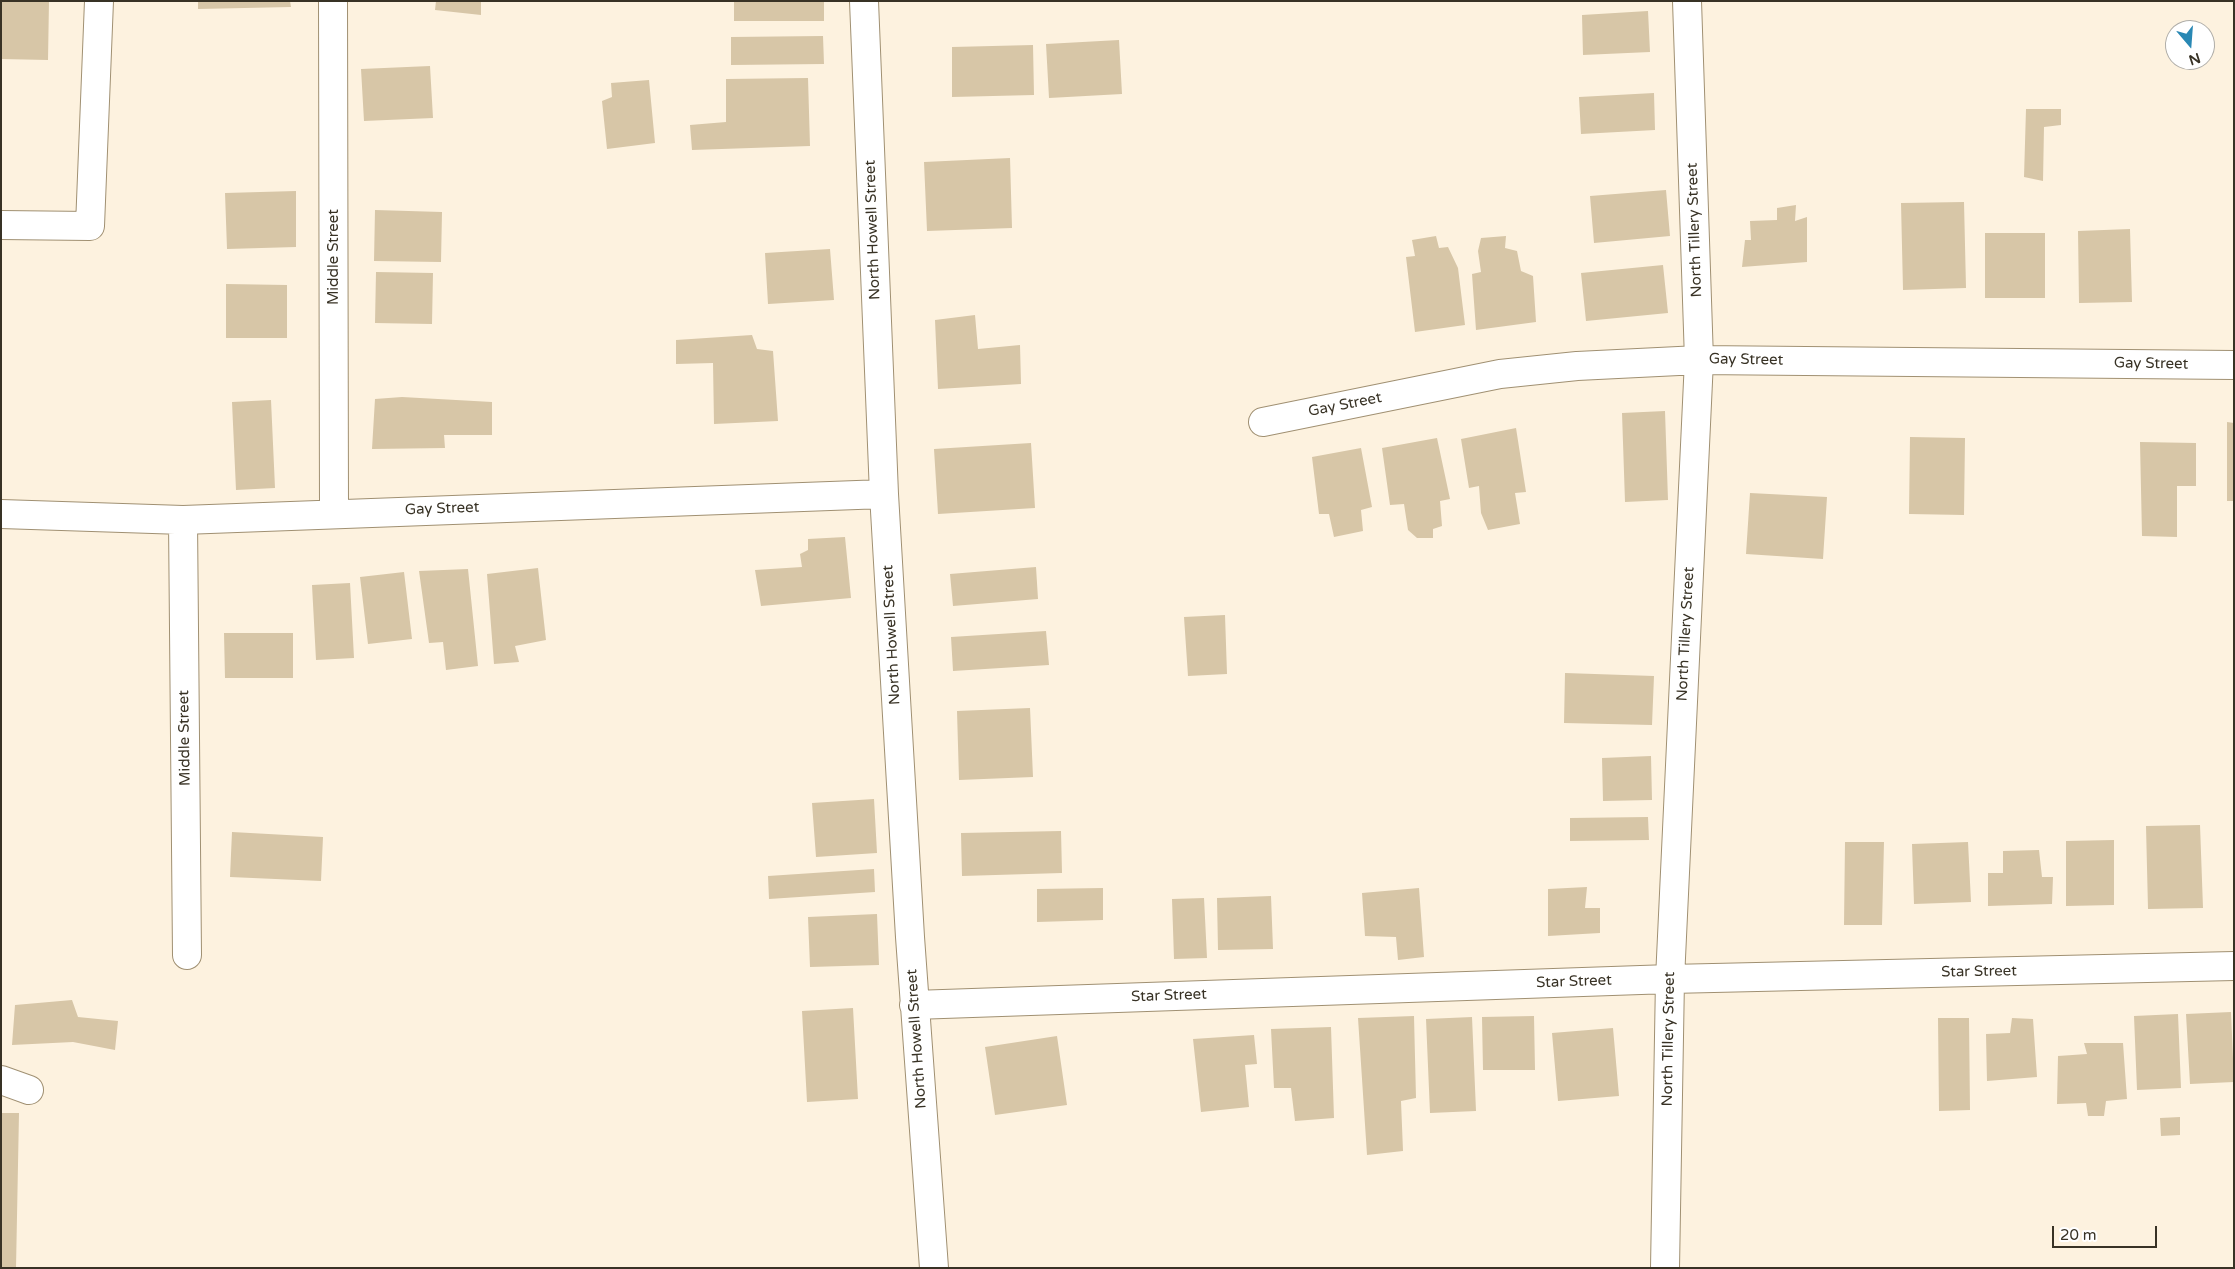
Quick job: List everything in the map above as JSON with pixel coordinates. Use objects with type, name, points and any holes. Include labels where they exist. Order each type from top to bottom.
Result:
[{"type":"street","points":[[1,224],[90,226],[99,1]]},
{"type":"street","name":"Middle Street","points":[[333,1],[334,513]]},
{"type":"street","name":"North Howell Street","points":[[864,1],[884,494],[914,1005],[934,1268]]},
{"type":"street","name":"North Tillery Street","points":[[1664,1268],[1670,979],[1700,360],[1687,1]]},
{"type":"street","name":"Gay Street","points":[[1263,422],[1500,374],[1577,366],[1700,360],[2234,365]]},
{"type":"street","name":"Gay Street","points":[[1,514],[182,520],[884,494]]},
{"type":"street","name":"Middle Street","points":[[182,520],[187,955]]},
{"type":"street","name":"Star Street","points":[[914,1005],[1670,979],[2234,966]]},
{"type":"street","points":[[1,1080],[29,1090]]},
{"type":"building","points":[[1,1],[49,1],[48,60],[1,59]]},
{"type":"building","points":[[198,1],[290,1],[291,7],[198,9]]},
{"type":"building","points":[[436,1],[481,1],[481,15],[435,10]]},
{"type":"building","points":[[734,1],[824,1],[824,21],[734,21]]},
{"type":"building","points":[[1648,11],[1650,52],[1583,55],[1582,15]]},
{"type":"building","points":[[823,36],[824,64],[731,65],[731,37]]},
{"type":"building","points":[[1119,40],[1122,94],[1049,98],[1046,44]]},
{"type":"building","points":[[1033,45],[1034,95],[952,97],[952,47]]},
{"type":"building","points":[[430,66],[433,118],[364,121],[361,69]]},
{"type":"building","points":[[808,78],[810,146],[692,150],[690,125],[726,122],[726,79]]},
{"type":"building","points":[[649,80],[655,143],[607,149],[602,101],[612,97],[611,83]]},
{"type":"building","points":[[1654,93],[1655,130],[1581,134],[1579,97]]},
{"type":"building","points":[[2026,109],[2061,109],[2061,125],[2044,127],[2043,181],[2024,177]]},
{"type":"building","points":[[1010,158],[1012,228],[927,231],[924,162]]},
{"type":"building","points":[[1666,190],[1670,236],[1594,243],[1590,196]]},
{"type":"building","points":[[296,191],[296,247],[227,249],[225,193]]},
{"type":"building","points":[[1964,202],[1966,288],[1903,290],[1901,203]]},
{"type":"building","points":[[1796,205],[1795,221],[1807,217],[1807,262],[1742,267],[1745,240],[1751,240],[1750,221],[1777,220],[1777,208]]},
{"type":"building","points":[[375,210],[442,212],[441,262],[374,261]]},
{"type":"building","points":[[2130,229],[2132,302],[2079,303],[2078,231]]},
{"type":"building","points":[[1985,233],[2045,233],[2045,298],[1985,298]]},
{"type":"building","points":[[1436,236],[1439,248],[1448,247],[1458,268],[1465,325],[1415,332],[1406,257],[1415,256],[1412,240]]},
{"type":"building","points":[[1506,236],[1505,248],[1517,251],[1521,271],[1533,276],[1536,322],[1476,330],[1472,274],[1481,272],[1478,251],[1481,238]]},
{"type":"building","points":[[830,249],[834,300],[768,304],[765,253]]},
{"type":"building","points":[[1663,265],[1668,313],[1586,321],[1581,273]]},
{"type":"building","points":[[376,272],[433,273],[432,324],[375,323]]},
{"type":"building","points":[[226,284],[287,285],[287,338],[226,338]]},
{"type":"building","points":[[975,315],[978,349],[1020,345],[1021,384],[938,389],[935,320]]},
{"type":"building","points":[[752,335],[757,349],[773,351],[778,421],[714,424],[713,363],[676,364],[676,340]]},
{"type":"building","points":[[402,397],[492,402],[492,435],[444,435],[445,448],[372,449],[375,399]]},
{"type":"building","points":[[271,400],[275,488],[236,490],[232,402]]},
{"type":"building","points":[[1665,411],[1668,500],[1625,502],[1622,413]]},
{"type":"building","points":[[2227,422],[2234,423],[2234,501],[2227,501]]},
{"type":"building","points":[[1516,428],[1526,492],[1515,493],[1520,524],[1488,530],[1481,513],[1479,486],[1469,488],[1461,439]]},
{"type":"building","points":[[1910,437],[1965,438],[1964,515],[1909,514]]},
{"type":"building","points":[[1437,438],[1450,499],[1440,501],[1442,526],[1433,529],[1433,538],[1417,538],[1408,530],[1404,504],[1390,505],[1382,448]]},
{"type":"building","points":[[2140,442],[2196,443],[2196,486],[2177,486],[2177,537],[2142,536]]},
{"type":"building","points":[[1031,443],[1035,508],[938,514],[934,449]]},
{"type":"building","points":[[1361,448],[1372,507],[1361,510],[1363,531],[1334,537],[1329,514],[1319,514],[1312,457]]},
{"type":"building","points":[[1750,493],[1827,497],[1823,559],[1746,554]]},
{"type":"building","points":[[845,537],[851,598],[761,606],[755,570],[802,567],[800,554],[808,550],[808,539]]},
{"type":"building","points":[[1036,567],[1038,599],[953,606],[950,574]]},
{"type":"building","points":[[538,568],[546,640],[515,646],[519,662],[494,664],[487,574]]},
{"type":"building","points":[[468,569],[478,666],[446,670],[443,642],[429,643],[419,571]]},
{"type":"building","points":[[404,572],[412,639],[368,644],[360,577]]},
{"type":"building","points":[[350,583],[354,658],[316,660],[312,585]]},
{"type":"building","points":[[1225,615],[1227,674],[1188,676],[1184,617]]},
{"type":"building","points":[[1046,631],[1049,665],[953,671],[951,637]]},
{"type":"building","points":[[224,633],[293,633],[293,678],[225,678]]},
{"type":"building","points":[[1565,673],[1654,676],[1652,725],[1564,723]]},
{"type":"building","points":[[1030,708],[1033,777],[959,780],[957,711]]},
{"type":"building","points":[[1651,756],[1652,800],[1603,801],[1602,758]]},
{"type":"building","points":[[874,799],[877,853],[816,857],[812,803]]},
{"type":"building","points":[[1648,817],[1649,840],[1570,841],[1570,818]]},
{"type":"building","points":[[2200,825],[2203,908],[2148,909],[2146,826]]},
{"type":"building","points":[[1061,831],[1062,873],[962,876],[961,833]]},
{"type":"building","points":[[232,832],[323,837],[321,881],[230,877]]},
{"type":"building","points":[[2114,840],[2114,905],[2066,906],[2066,841]]},
{"type":"building","points":[[1845,842],[1884,842],[1882,925],[1844,925]]},
{"type":"building","points":[[1968,842],[1971,902],[1914,904],[1912,844]]},
{"type":"building","points":[[2039,850],[2042,877],[2053,877],[2052,904],[1988,906],[1988,873],[2003,873],[2003,851]]},
{"type":"building","points":[[874,869],[875,892],[769,899],[768,876]]},
{"type":"building","points":[[1587,887],[1585,908],[1600,908],[1600,933],[1548,936],[1548,889]]},
{"type":"building","points":[[1103,888],[1103,920],[1037,922],[1037,889]]},
{"type":"building","points":[[1419,888],[1424,957],[1398,960],[1396,937],[1365,936],[1362,893]]},
{"type":"building","points":[[1271,896],[1273,949],[1218,950],[1217,898]]},
{"type":"building","points":[[1204,898],[1207,958],[1174,959],[1172,899]]},
{"type":"building","points":[[877,914],[879,965],[810,967],[808,917]]},
{"type":"building","points":[[72,1000],[78,1017],[118,1021],[115,1050],[73,1042],[12,1045],[15,1005]]},
{"type":"building","points":[[853,1008],[858,1099],[807,1102],[802,1011]]},
{"type":"building","points":[[2231,1012],[2234,1082],[2190,1084],[2186,1014]]},
{"type":"building","points":[[2178,1014],[2181,1088],[2137,1090],[2134,1016]]},
{"type":"building","points":[[1414,1016],[1416,1098],[1401,1101],[1403,1151],[1367,1155],[1358,1018]]},
{"type":"building","points":[[1534,1016],[1535,1070],[1483,1070],[1482,1017]]},
{"type":"building","points":[[1472,1017],[1476,1111],[1430,1113],[1426,1019]]},
{"type":"building","points":[[1938,1018],[1969,1018],[1970,1110],[1939,1111]]},
{"type":"building","points":[[2012,1018],[2033,1019],[2037,1077],[1987,1081],[1986,1034],[2010,1033]]},
{"type":"building","points":[[1331,1027],[1334,1118],[1295,1121],[1291,1088],[1274,1088],[1271,1029]]},
{"type":"building","points":[[1613,1028],[1619,1096],[1558,1101],[1552,1033]]},
{"type":"building","points":[[1254,1035],[1257,1064],[1245,1065],[1249,1107],[1201,1112],[1193,1039]]},
{"type":"building","points":[[1057,1036],[1067,1105],[995,1115],[985,1047]]},
{"type":"building","points":[[2084,1043],[2123,1043],[2127,1099],[2106,1101],[2104,1116],[2088,1116],[2086,1103],[2057,1104],[2058,1056],[2087,1054]]},
{"type":"building","points":[[1,1113],[19,1113],[16,1268],[1,1268]]},
{"type":"building","points":[[2180,1117],[2180,1135],[2161,1136],[2160,1118]]}]
